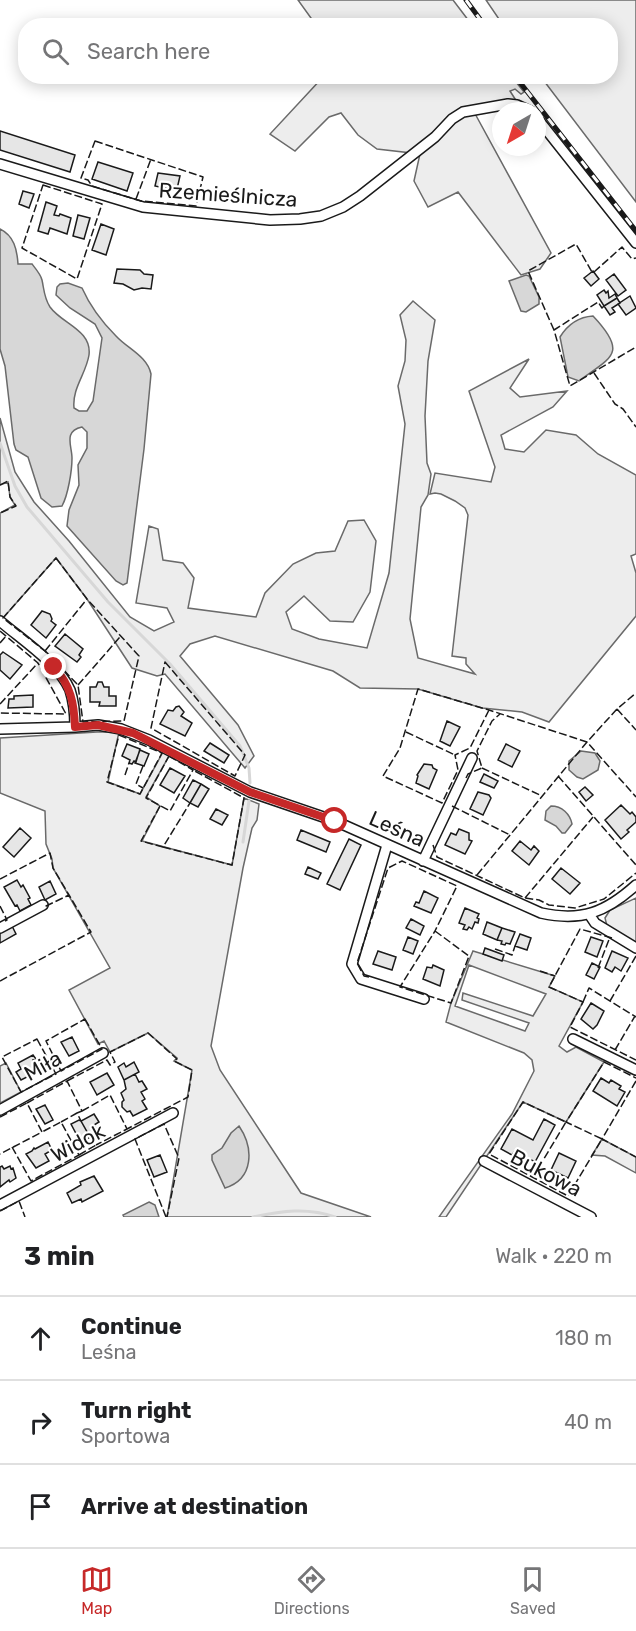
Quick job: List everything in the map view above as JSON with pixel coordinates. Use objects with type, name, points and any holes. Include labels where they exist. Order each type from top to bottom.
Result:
[{"type":"street","name":"Rzemieślnicza","points":[[0,164],[143,207],[270,220],[300,219],[321,216],[342,207],[360,196],[435,137],[452,119],[463,112],[492,107]]},
{"type":"street","points":[[546,129],[636,243]]},
{"type":"street","points":[[0,621],[63,676],[74,702],[75,727]]},
{"type":"street","name":"Leśna","points":[[0,729],[98,725],[133,733],[250,792],[335,821],[541,913],[563,917],[600,912],[635,887]]},
{"type":"street","points":[[423,861],[472,758]]},
{"type":"street","points":[[387,845],[352,964],[361,979],[424,999]]},
{"type":"street","points":[[0,928],[43,905]]},
{"type":"street","points":[[589,914],[595,923],[636,948]]},
{"type":"street","points":[[573,1039],[636,1070]]},
{"type":"street","name":"Miła","points":[[0,1110],[103,1053]]},
{"type":"street","name":"Widok","points":[[0,1205],[173,1113]]},
{"type":"street","name":"Bukowa","points":[[484,1161],[591,1217]]},
{"type":"shaded area","points":[[298,0],[453,0],[467,18],[311,18]]},
{"type":"shaded area","points":[[486,0],[636,0],[636,202],[546,84],[618,84],[618,18],[498,18]]},
{"type":"shaded area","points":[[316,84],[518,84],[524,92],[521,94],[515,89],[510,91],[517,102],[492,102],[492,108],[473,110],[492,145],[492,156],[498,156],[551,253],[540,269],[521,275],[458,192],[428,207],[414,181],[420,154],[377,149],[358,135],[341,113],[329,117],[295,151],[270,134]]},
{"type":"shaded area","points":[[0,229],[9,235],[14,243],[18,264],[32,264],[39,274],[50,307],[81,333],[89,346],[89,355],[75,394],[74,408],[87,411],[93,401],[102,338],[95,324],[70,308],[56,295],[60,284],[68,283],[82,288],[106,325],[146,362],[149,368],[151,374],[144,449],[127,583],[123,585],[116,581],[67,526],[69,510],[79,485],[78,465],[87,448],[87,432],[82,427],[70,435],[71,469],[68,489],[62,506],[52,507],[41,498],[28,457],[16,450],[5,366],[0,349]]},
{"type":"shaded area","points":[[529,276],[539,297],[539,304],[526,312],[521,311],[509,281]]},
{"type":"shaded area","points":[[413,301],[435,320],[428,361],[425,416],[427,463],[431,474],[428,495],[421,507],[410,619],[418,658],[475,674],[466,664],[466,658],[452,656],[468,515],[465,508],[455,501],[441,494],[430,494],[435,473],[491,482],[495,467],[469,391],[529,359],[510,388],[520,397],[567,391],[553,407],[501,435],[505,449],[524,452],[546,430],[576,435],[598,454],[636,475],[636,554],[631,556],[636,573],[636,616],[549,722],[522,712],[482,708],[418,689],[360,688],[333,671],[215,636],[190,644],[180,656],[238,725],[254,756],[245,768],[165,674],[157,676],[132,668],[87,599],[56,558],[3,618],[0,616],[0,513],[15,505],[10,497],[8,482],[0,485],[0,418],[15,472],[34,502],[69,541],[130,617],[154,631],[174,622],[167,608],[136,603],[149,526],[158,529],[163,560],[183,563],[194,578],[188,608],[256,617],[265,593],[293,564],[316,553],[335,551],[348,521],[364,520],[376,541],[370,592],[353,622],[330,621],[304,596],[286,612],[292,629],[319,639],[367,648],[389,573],[405,424],[398,386],[405,361],[406,340],[400,315]]},
{"type":"shaded area","points":[[593,316],[610,339],[613,347],[612,354],[579,381],[568,377],[560,337],[574,322]]},
{"type":"shaded area","points":[[119,732],[108,782],[140,794],[163,752],[169,756],[146,797],[160,806],[142,841],[232,865],[244,798],[259,804],[257,820],[252,828],[243,868],[211,1046],[220,1070],[301,1193],[371,1217],[167,1217],[192,1070],[174,1061],[177,1058],[148,1033],[110,1052],[104,1041],[98,1044],[69,990],[110,968],[53,868],[46,844],[45,811],[0,793],[0,738]]},
{"type":"shaded area","points":[[581,751],[595,753],[600,761],[598,770],[583,779],[569,770],[569,761]]},
{"type":"shaded area","points":[[551,806],[562,809],[569,817],[572,824],[565,833],[545,820],[546,811]]},
{"type":"shaded area","points":[[636,898],[636,943],[607,926],[605,918],[610,910]]},
{"type":"shaded area","points":[[473,951],[555,976],[549,987],[583,1002],[559,1046],[567,1052],[576,1047],[604,1062],[566,1122],[523,1102],[446,1217],[439,1217],[512,1114],[534,1071],[532,1060],[524,1053],[446,1022],[451,1003]],"holes":[[[469,965],[546,994],[533,1016],[463,993],[462,1000],[529,1023],[525,1031],[455,1006]]]},
{"type":"shaded area","points":[[6,1063],[21,1092],[0,1103],[0,1066]]},
{"type":"shaded area","points":[[239,1126],[247,1144],[249,1162],[242,1178],[225,1188],[212,1160],[212,1155],[222,1148],[231,1133]]},
{"type":"shaded area","points":[[602,1139],[636,1157],[636,1173],[605,1156],[592,1155]]},
{"type":"shaded area","points":[[149,1202],[155,1205],[159,1217],[124,1217],[123,1215]]},
{"type":"building","points":[[0,131],[75,155],[70,172],[0,150]]},
{"type":"building","points":[[98,162],[133,173],[127,191],[92,179]]},
{"type":"building","points":[[158,173],[180,176],[177,189],[155,186]]},
{"type":"building","points":[[23,191],[34,194],[29,208],[19,204]]},
{"type":"building","points":[[46,202],[57,206],[54,215],[59,216],[60,214],[71,218],[67,234],[50,228],[48,234],[38,231]]},
{"type":"building","points":[[78,215],[90,218],[84,239],[73,236]]},
{"type":"building","points":[[101,224],[114,229],[106,255],[92,250]]},
{"type":"building","points":[[117,269],[140,270],[144,274],[153,275],[151,289],[134,290],[123,284],[114,283]]},
{"type":"building","points":[[593,271],[599,279],[591,286],[584,278]]},
{"type":"building","points":[[614,274],[626,290],[618,296],[606,280]]},
{"type":"building","points":[[604,290],[606,293],[608,291],[609,298],[615,294],[617,298],[604,306],[597,295]]},
{"type":"building","points":[[630,296],[636,308],[626,315],[618,304]]},
{"type":"building","points":[[617,298],[620,303],[612,308],[615,312],[610,315],[604,306]]},
{"type":"building","points":[[42,611],[50,614],[51,621],[56,625],[46,638],[31,625]]},
{"type":"building","points":[[65,634],[83,649],[77,662],[55,646]]},
{"type":"building","points":[[3,652],[22,665],[10,679],[0,670],[0,655]]},
{"type":"building","points":[[98,682],[102,682],[104,687],[109,687],[109,696],[116,696],[116,706],[99,706],[100,702],[90,702],[90,687],[96,687]]},
{"type":"building","points":[[33,695],[33,707],[8,708],[9,699],[14,699],[14,696]]},
{"type":"building","points":[[179,706],[184,712],[181,716],[192,723],[185,736],[160,724],[168,710],[173,711]]},
{"type":"building","points":[[447,721],[460,727],[450,746],[440,741]]},
{"type":"building","points":[[210,743],[229,755],[224,763],[204,751]]},
{"type":"building","points":[[127,744],[140,749],[136,762],[132,764],[129,763],[130,760],[122,756]]},
{"type":"building","points":[[506,744],[520,751],[512,767],[498,760]]},
{"type":"building","points":[[140,750],[149,754],[144,766],[135,763]]},
{"type":"building","points":[[424,764],[432,765],[437,770],[429,789],[416,783],[417,775]]},
{"type":"building","points":[[170,768],[185,776],[174,793],[160,785]]},
{"type":"building","points":[[484,774],[498,781],[494,788],[480,782]]},
{"type":"building","points":[[193,780],[201,784],[190,803],[183,798]]},
{"type":"building","points":[[201,784],[209,789],[198,807],[190,803]]},
{"type":"building","points":[[585,787],[593,795],[586,801],[579,792]]},
{"type":"building","points":[[478,792],[489,795],[491,798],[483,815],[470,809]]},
{"type":"building","points":[[621,805],[630,814],[632,812],[636,817],[636,822],[621,839],[605,820]]},
{"type":"building","points":[[216,809],[228,815],[222,825],[210,819]]},
{"type":"building","points":[[20,828],[31,838],[14,857],[3,847]]},
{"type":"building","points":[[459,829],[469,833],[469,840],[472,841],[465,854],[445,845],[451,833],[456,835]]},
{"type":"building","points":[[301,830],[330,842],[326,852],[297,840]]},
{"type":"building","points":[[349,839],[361,845],[340,890],[327,884]]},
{"type":"building","points":[[520,841],[531,850],[534,846],[539,851],[529,865],[512,851]]},
{"type":"building","points":[[308,867],[321,873],[318,879],[305,874]]},
{"type":"building","points":[[561,868],[580,883],[570,894],[552,879]]},
{"type":"building","points":[[17,880],[21,887],[23,885],[31,905],[20,911],[4,887]]},
{"type":"building","points":[[50,881],[56,894],[45,900],[39,887]]},
{"type":"building","points":[[424,891],[438,898],[431,913],[414,906],[416,902],[419,903]]},
{"type":"building","points":[[465,908],[479,914],[478,923],[475,922],[472,929],[469,927],[467,930],[463,929],[465,925],[459,923]]},
{"type":"building","points":[[411,919],[424,926],[420,935],[406,928]]},
{"type":"building","points":[[487,922],[502,928],[497,940],[483,934]]},
{"type":"building","points":[[12,926],[16,934],[0,943],[0,933]]},
{"type":"building","points":[[502,928],[515,932],[510,944],[501,944],[502,941],[497,940]]},
{"type":"building","points":[[520,934],[531,938],[527,950],[515,946]]},
{"type":"building","points":[[408,937],[418,941],[413,954],[403,950]]},
{"type":"building","points":[[591,937],[603,941],[597,957],[585,952]]},
{"type":"building","points":[[485,948],[504,955],[502,961],[483,954]]},
{"type":"building","points":[[378,951],[396,957],[392,970],[373,964]]},
{"type":"building","points":[[612,951],[628,958],[621,971],[615,967],[612,972],[605,968]]},
{"type":"building","points":[[592,963],[600,967],[594,979],[586,975]]},
{"type":"building","points":[[433,965],[444,970],[440,986],[423,979],[427,967],[432,968]]},
{"type":"building","points":[[591,1003],[604,1011],[593,1029],[581,1019]]},
{"type":"building","points":[[72,1037],[79,1051],[69,1056],[61,1042]]},
{"type":"building","points":[[33,1055],[39,1071],[21,1080],[16,1072],[21,1069],[18,1063]]},
{"type":"building","points":[[134,1062],[139,1072],[124,1080],[118,1067],[124,1063],[126,1067]]},
{"type":"building","points":[[107,1073],[114,1085],[97,1095],[90,1082]]},
{"type":"building","points":[[135,1074],[139,1082],[142,1081],[147,1089],[141,1092],[145,1099],[142,1101],[147,1109],[133,1116],[130,1111],[127,1112],[122,1107],[124,1100],[121,1093],[126,1089],[124,1080]]},
{"type":"building","points":[[601,1078],[609,1083],[611,1080],[621,1086],[619,1089],[625,1092],[617,1106],[593,1091]]},
{"type":"building","points":[[45,1105],[53,1120],[45,1124],[36,1109]]},
{"type":"building","points":[[94,1114],[99,1122],[94,1125],[97,1130],[90,1137],[81,1121]]},
{"type":"building","points":[[544,1119],[555,1125],[535,1162],[515,1151],[512,1155],[501,1149],[512,1129],[533,1140]]},
{"type":"building","points":[[79,1120],[90,1137],[81,1143],[71,1124]]},
{"type":"building","points":[[48,1142],[52,1150],[45,1154],[49,1161],[36,1168],[26,1154]]},
{"type":"building","points":[[559,1153],[576,1161],[568,1178],[551,1170]]},
{"type":"building","points":[[160,1155],[167,1172],[154,1177],[147,1160]]},
{"type":"building","points":[[10,1166],[11,1169],[13,1168],[16,1178],[0,1187],[0,1167],[4,1169]]},
{"type":"building","points":[[94,1176],[103,1191],[82,1202],[81,1199],[72,1203],[67,1193],[81,1185],[80,1182]]},
{"type":"waterway","points":[[0,443],[15,486],[27,507],[108,602],[170,664],[240,746],[249,768],[250,783]]},
{"type":"waterway","points":[[243,842],[249,801]]},
{"type":"waterway","points":[[253,1217],[294,1211],[315,1212],[335,1217]]},
{"type":"railway","points":[[466,0],[479,18]]},
{"type":"railway","points":[[521,84],[636,231]]},
{"type":"fence","points":[[95,141],[203,177],[196,206],[141,201],[92,186],[88,180],[81,178],[95,141]]},
{"type":"fence","points":[[136,199],[151,159]]},
{"type":"fence","points":[[43,185],[102,204],[77,279],[22,248],[43,185]]},
{"type":"fence","points":[[554,330],[528,271],[576,244],[592,272]]},
{"type":"fence","points":[[594,272],[622,247],[632,259],[636,258]]},
{"type":"fence","points":[[604,306],[602,308],[598,302],[554,330],[570,386],[636,347]]},
{"type":"fence","points":[[594,373],[615,404],[623,409],[636,427]]},
{"type":"fence","points":[[0,485],[8,481],[10,497],[16,506],[0,513]]},
{"type":"fence","points":[[56,558],[87,599],[139,656],[124,721],[83,722],[78,685],[45,651],[3,618],[56,558]]},
{"type":"fence","points":[[45,651],[87,599]]},
{"type":"fence","points":[[0,631],[38,663],[66,714],[0,713]]},
{"type":"fence","points":[[0,643],[6,636]]},
{"type":"fence","points":[[78,685],[120,637]]},
{"type":"fence","points":[[165,662],[245,755],[235,776],[151,728],[165,662]]},
{"type":"fence","points":[[0,704],[38,663]]},
{"type":"fence","points":[[489,710],[470,748],[455,755],[458,770],[442,803],[383,776],[400,748],[418,689],[489,710],[587,742],[617,709],[636,693]]},
{"type":"fence","points":[[617,709],[636,730]]},
{"type":"fence","points":[[466,778],[468,774],[482,768],[477,751],[492,721],[500,714]]},
{"type":"fence","points":[[406,732],[455,755]]},
{"type":"fence","points":[[119,735],[162,753],[140,794],[107,782],[119,735]]},
{"type":"fence","points":[[477,875],[587,742],[636,797]]},
{"type":"fence","points":[[169,756],[193,770],[170,811],[146,798],[169,756]]},
{"type":"fence","points":[[125,775],[129,763]]},
{"type":"fence","points":[[143,766],[136,784],[143,788]]},
{"type":"fence","points":[[482,768],[542,796]]},
{"type":"fence","points":[[163,847],[232,865],[244,798],[193,770]]},
{"type":"fence","points":[[558,776],[636,865]]},
{"type":"fence","points":[[160,806],[141,841],[163,847],[190,803]]},
{"type":"fence","points":[[452,806],[510,835]]},
{"type":"fence","points":[[525,898],[593,817]]},
{"type":"fence","points":[[433,845],[437,857],[525,898],[539,900],[549,905],[575,908],[604,899],[636,873]]},
{"type":"fence","points":[[0,879],[50,853],[53,868],[69,895],[44,907]]},
{"type":"fence","points":[[369,977],[364,976],[357,963],[388,868],[402,861],[457,886],[435,931]]},
{"type":"fence","points":[[0,981],[91,932],[69,895]]},
{"type":"fence","points":[[0,906],[7,920],[5,921]]},
{"type":"fence","points":[[612,938],[580,929],[549,987],[583,1002],[570,1027],[636,1060]]},
{"type":"fence","points":[[435,931],[469,956],[451,1003],[400,987],[435,931]]},
{"type":"fence","points":[[598,968],[610,937]]},
{"type":"fence","points":[[495,949],[512,955],[515,946]]},
{"type":"fence","points":[[610,1001],[636,956]]},
{"type":"fence","points":[[540,971],[555,976]]},
{"type":"fence","points":[[583,1002],[589,988],[636,1017]]},
{"type":"fence","points":[[615,1050],[635,1016]]},
{"type":"fence","points":[[85,1019],[102,1049],[61,1071],[46,1041],[85,1019]]},
{"type":"fence","points":[[67,1081],[107,1060],[110,1065],[115,1062],[110,1052],[148,1033],[177,1059],[174,1061],[192,1070],[188,1097],[127,1129]]},
{"type":"fence","points":[[37,1039],[56,1074],[21,1092],[2,1057],[37,1039]]},
{"type":"fence","points":[[533,1177],[566,1122],[523,1102],[489,1154],[568,1196],[602,1139],[566,1122],[604,1062],[636,1078]]},
{"type":"fence","points":[[27,1103],[67,1081],[82,1111],[77,1113]]},
{"type":"fence","points":[[636,1081],[602,1139],[636,1157]]},
{"type":"fence","points":[[82,1111],[110,1095],[127,1129],[96,1145]]},
{"type":"fence","points":[[0,1117],[27,1103],[42,1132],[0,1154]]},
{"type":"fence","points":[[61,1122],[77,1113],[81,1121]]},
{"type":"fence","points":[[12,1147],[31,1181],[79,1155],[61,1122],[42,1132]]},
{"type":"fence","points":[[166,1217],[135,1139],[164,1124],[179,1158],[167,1217]]},
{"type":"fence","points":[[79,1155],[96,1145],[90,1137]]},
{"type":"fence","points":[[0,1211],[19,1201],[25,1217]]},
{"type":"route","points":[[54,667],[63,676],[74,702],[75,727],[98,725],[133,733],[250,792],[335,821]]}]
